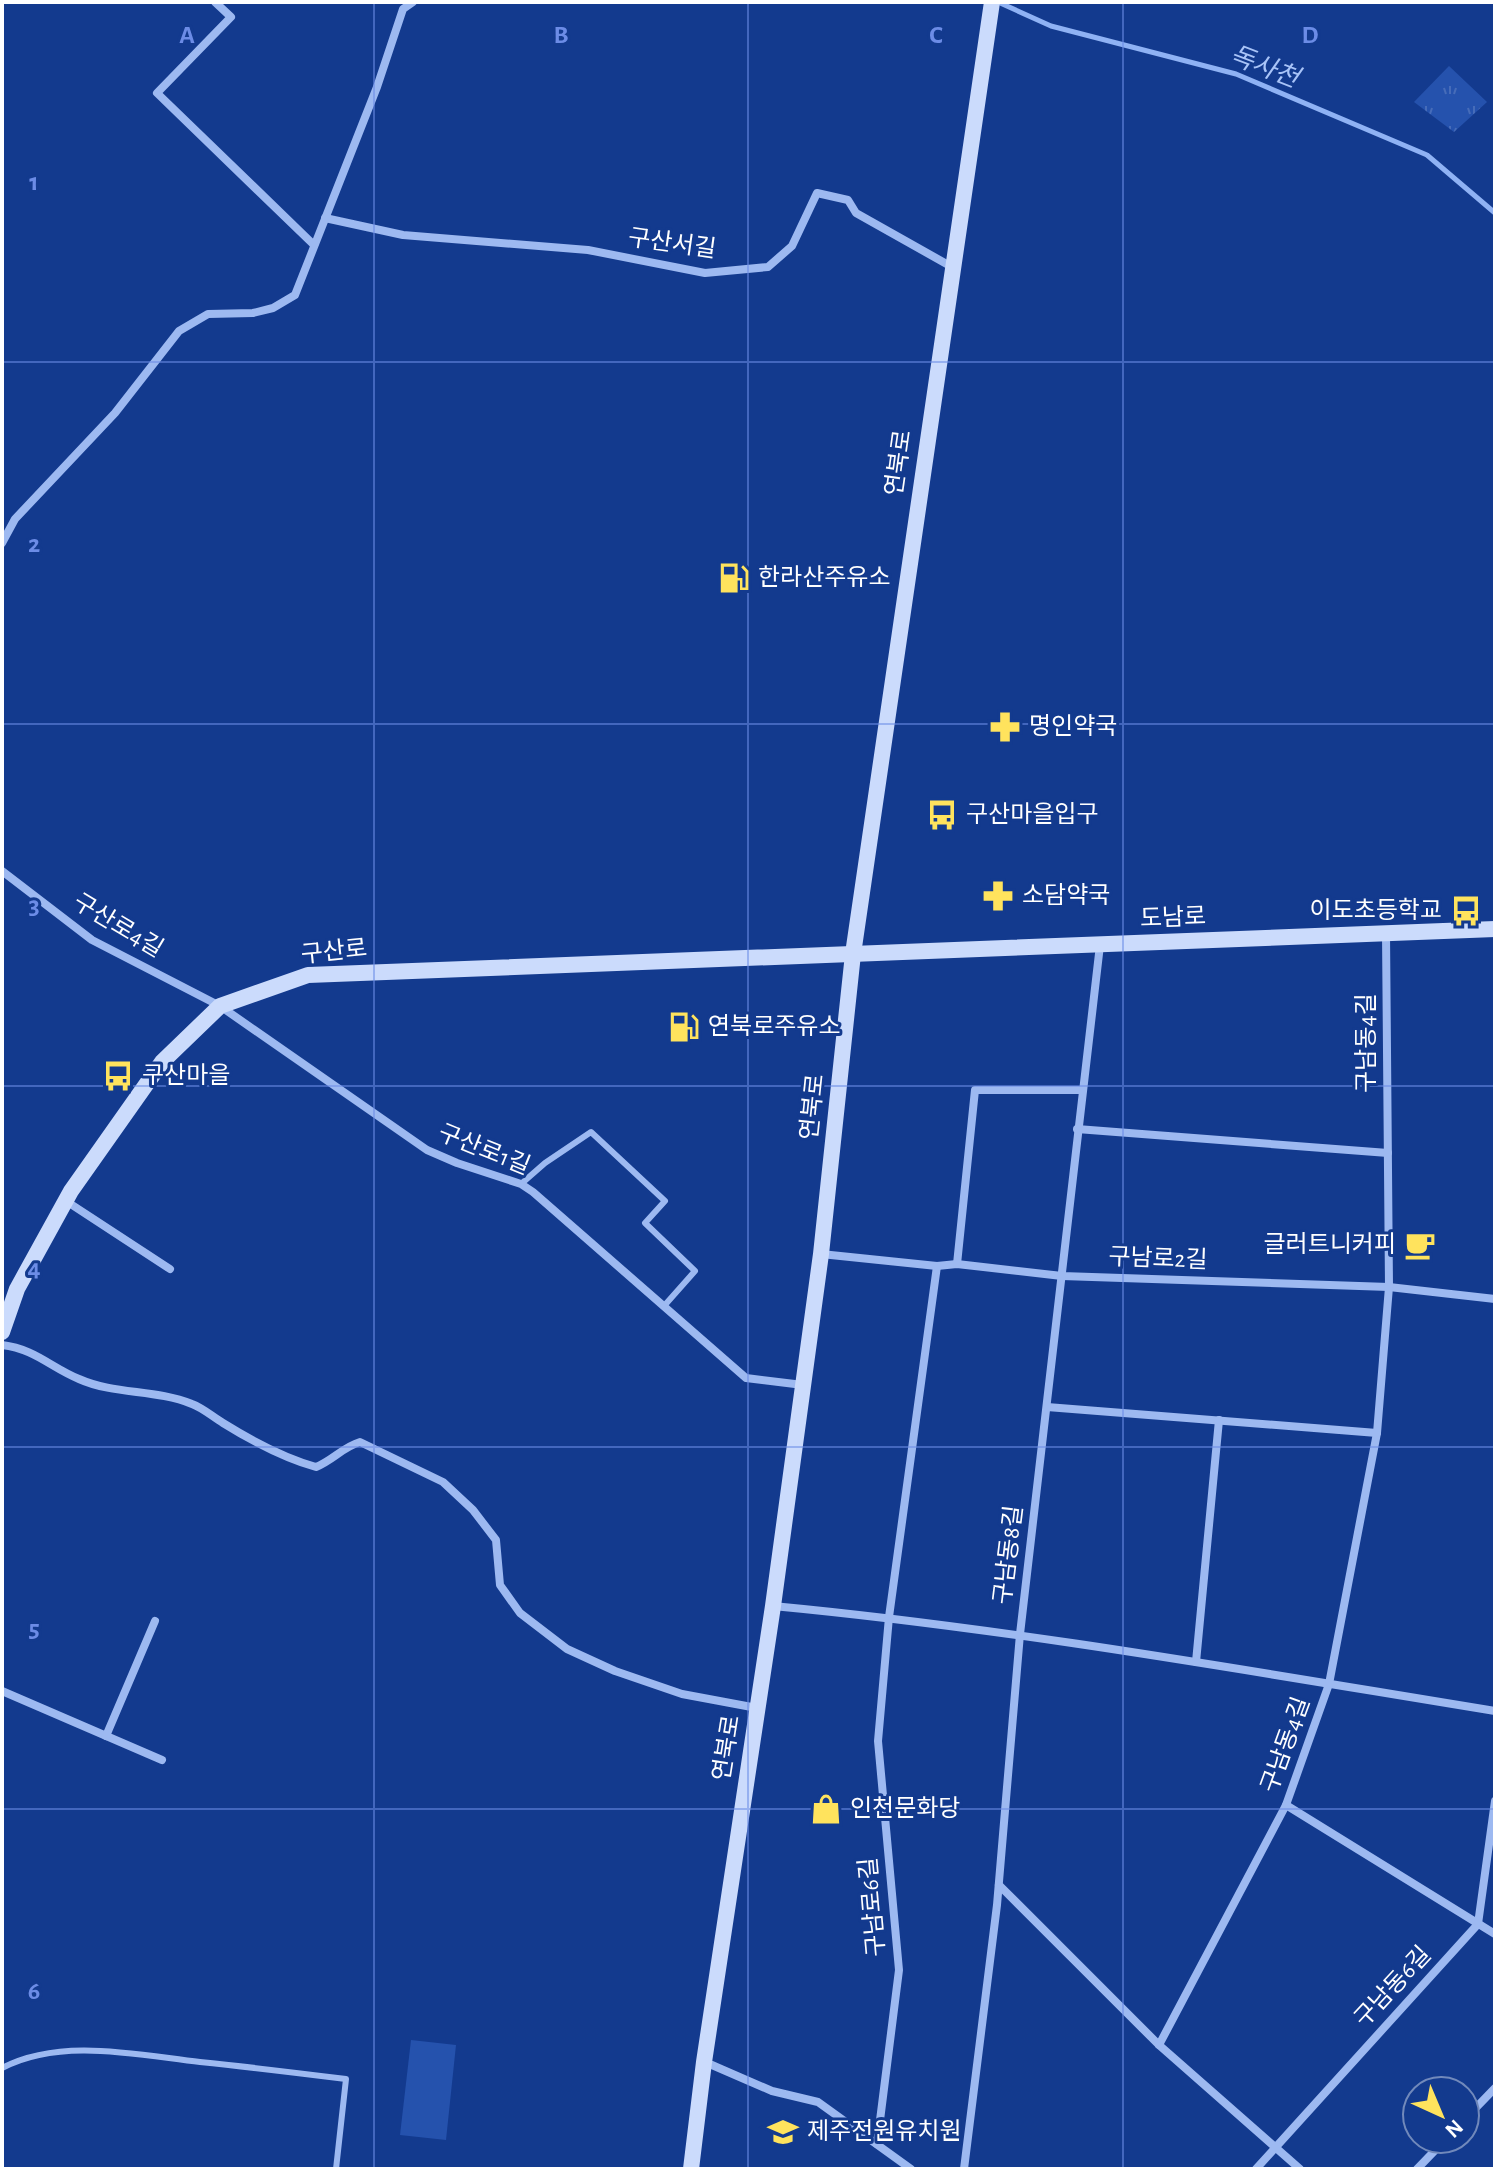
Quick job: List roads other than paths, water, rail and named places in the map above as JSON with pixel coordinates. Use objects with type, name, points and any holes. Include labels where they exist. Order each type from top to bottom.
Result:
[{"type":"main road","name":"연북로","points":[[691,2169],[821,1254],[853,954],[992,2]]},
{"type":"main road","name":"도남로","points":[[853,954],[1495,929]]},
{"type":"main road","name":"구산로","points":[[2,1332],[5,1310],[66,1201],[162,1062],[220,1006],[308,975],[853,954]]},
{"type":"street","points":[[215,2],[231,17],[157,93],[314,245]]},
{"type":"street","points":[[2,543],[15,519],[115,413],[179,331],[208,314],[253,313],[273,308],[295,295],[377,87],[403,9],[413,2]]},
{"type":"street","name":"구산서길","points":[[325,218],[403,235],[588,250],[705,273],[768,267],[792,246],[817,193],[848,200],[856,213],[952,267]]},
{"type":"street","name":"구산로4길","points":[[2,871],[92,940],[220,1006]]},
{"type":"street","name":"구남동4길","points":[[1159,2045],[1286,1805],[1329,1684],[1377,1433],[1389,1287],[1386,933]]},
{"type":"street","name":"구남동8길","points":[[964,2169],[999,1885],[1020,1634],[1100,945]]},
{"type":"street","name":"구산로1길","points":[[220,1006],[427,1150],[521,1184],[746,1378],[803,1385]]},
{"type":"street","points":[[957,1264],[975,1090],[1081,1090]]},
{"type":"street","points":[[1077,1129],[1388,1153]]},
{"type":"street","points":[[66,1201],[170,1269]]},
{"type":"street","name":"구남로2길","points":[[821,1254],[937,1266],[957,1264],[1062,1276],[1389,1287],[1495,1299]]},
{"type":"street","name":"구남로6길","points":[[877,2144],[899,1970],[878,1741],[889,1617],[937,1266]]},
{"type":"street","points":[[2,1345],[22,1347],[78,1379],[102,1387],[163,1395],[194,1405],[258,1443],[303,1464],[316,1467],[328,1462],[344,1447],[360,1442],[396,1458],[443,1482],[473,1510],[496,1540],[500,1585],[520,1613],[567,1649],[615,1671],[682,1694],[757,1708]]},
{"type":"street","points":[[1047,1407],[1377,1433]]},
{"type":"street","points":[[1196,1662],[1219,1420]]},
{"type":"street","points":[[773,1606],[1020,1634],[1495,1711]]},
{"type":"street","points":[[106,1736],[155,1621]]},
{"type":"street","points":[[2,1691],[162,1760]]},
{"type":"street","points":[[1478,1924],[1495,1801]]},
{"type":"street","points":[[1286,1805],[1495,1934]]},
{"type":"street","points":[[999,1885],[1159,2045],[1300,2169]]},
{"type":"street","name":"구남동6길","points":[[1256,2169],[1478,1924]]},
{"type":"street","points":[[704,2062],[772,2091],[818,2102],[911,2169]]},
{"type":"street","points":[[1481,2102],[1495,2088]]},
{"type":"lane","points":[[521,1184],[545,1163],[591,1132],[665,1201],[645,1223],[695,1271],[664,1306]]},
{"type":"lane","points":[[2,2068],[39,2055],[74,2051],[115,2052],[346,2079],[336,2169]]},
{"type":"waterway","name":"독사천","points":[[998,2],[1051,26],[1236,74],[1427,155],[1495,213]]},
{"type":"place","name":"한라산주유소","points":[[734,578]]},
{"type":"place","name":"명인약국","points":[[1005,727]]},
{"type":"place","name":"구산마을입구","points":[[942,815]]},
{"type":"place","name":"소담약국","points":[[998,896]]},
{"type":"place","name":"이도초등학교","points":[[1466,911]]},
{"type":"place","name":"연북로주유소","points":[[684,1027]]},
{"type":"place","name":"구산마을","points":[[118,1076]]},
{"type":"place","name":"글러트니커피","points":[[1420,1245]]},
{"type":"place","name":"인천문화당","points":[[826,1809]]},
{"type":"place","name":"제주전원유치원","points":[[783,2132]]}]
